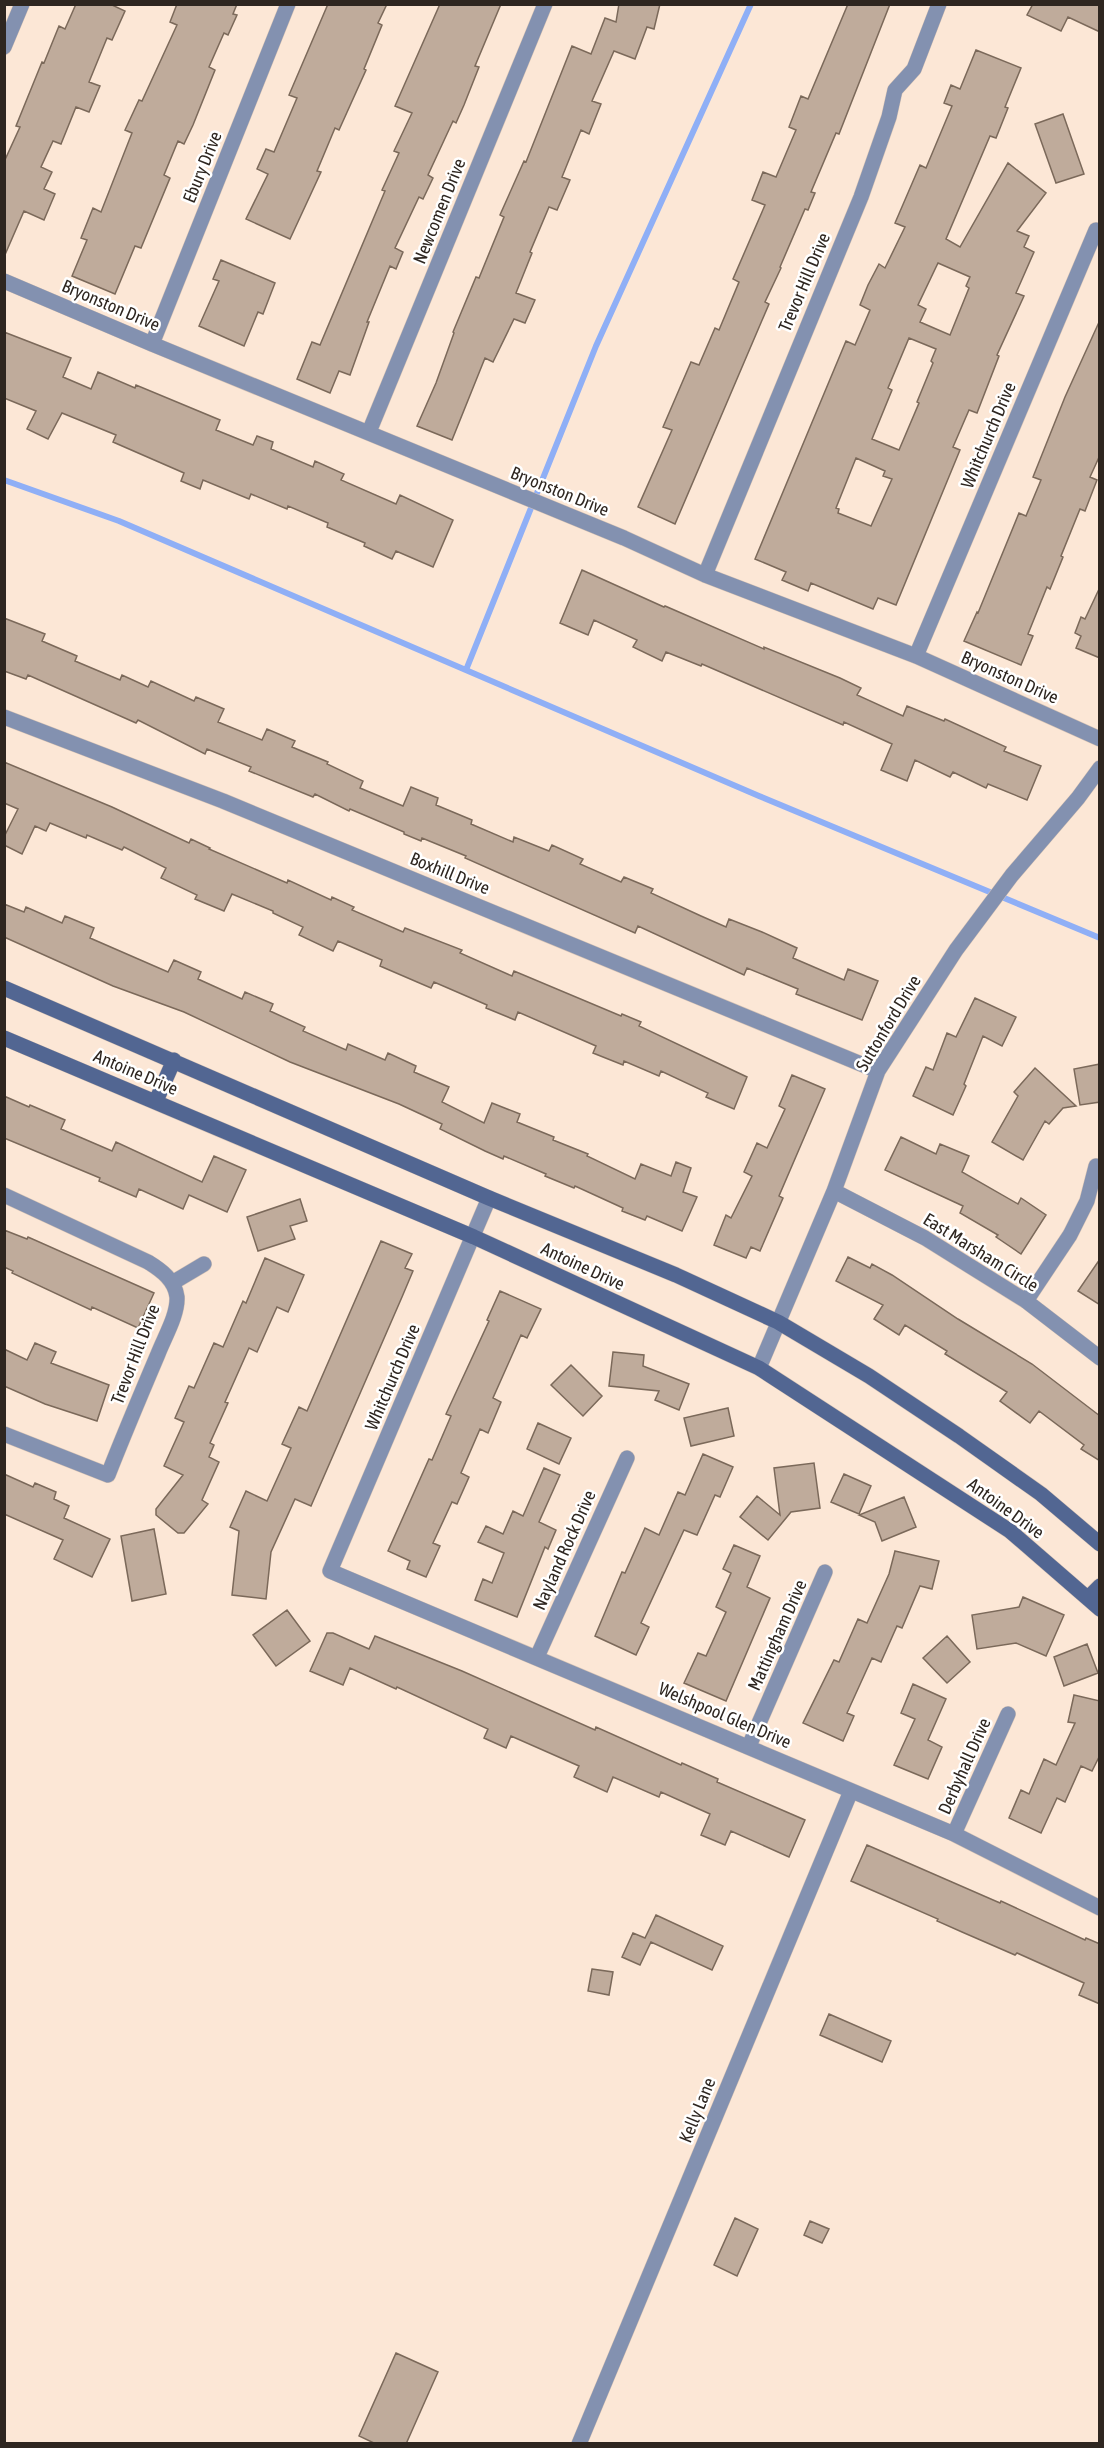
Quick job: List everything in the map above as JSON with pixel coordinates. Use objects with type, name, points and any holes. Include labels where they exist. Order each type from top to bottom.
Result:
[{"type":"main road","name":"Antoine Drive","points":[[4,988],[489,1198],[676,1275],[778,1322],[869,1376],[959,1436],[1041,1494],[1100,1544]]},
{"type":"main road","name":"Antoine Drive","points":[[4,1038],[474,1237],[759,1368],[1010,1531],[1100,1609]]},
{"type":"main road","points":[[156,1101],[174,1060]]},
{"type":"main road","points":[[1088,1598],[1100,1586]]},
{"type":"street","points":[[4,47],[22,4]]},
{"type":"street","name":"Ebury Drive","points":[[152,344],[288,4]]},
{"type":"street","name":"Newcomen Drive","points":[[369,432],[545,4]]},
{"type":"street","name":"Trevor Hill Drive","points":[[705,575],[861,197],[896,90],[914,69],[939,4]]},
{"type":"street","name":"Whitchurch Drive","points":[[916,656],[1096,230]]},
{"type":"street","name":"Bryonston Drive","points":[[4,281],[551,510],[624,538],[705,575],[916,656],[1100,739]]},
{"type":"street","name":"Boxhill Drive","points":[[4,717],[223,801],[878,1071]]},
{"type":"street","name":"Suttonford Drive","points":[[759,1368],[834,1191],[878,1071],[956,950],[1012,875],[1078,798],[1100,768]]},
{"type":"street","points":[[1026,1301],[1070,1235],[1087,1201],[1096,1166]]},
{"type":"street","name":"East Marsham Circle","points":[[834,1191],[925,1238],[1026,1301],[1100,1358]]},
{"type":"street","name":"Trevor Hill Drive","points":[[4,1195],[148,1262],[162,1271],[172,1283],[177,1296],[175,1309],[108,1475],[4,1434]]},
{"type":"street","name":"Whitchurch Drive","points":[[330,1571],[489,1198]]},
{"type":"street","points":[[172,1283],[204,1264]]},
{"type":"street","name":"Nayland Rock Drive","points":[[537,1657],[627,1458]]},
{"type":"street","name":"Welshpool Glen Drive","points":[[330,1571],[954,1834],[1100,1908]]},
{"type":"street","name":"Mattingham Drive","points":[[749,1746],[825,1572]]},
{"type":"street","name":"Derbyhall Drive","points":[[954,1834],[1008,1714]]},
{"type":"street","name":"Kelly Lane","points":[[579,2444],[851,1791]]},
{"type":"building","points":[[76,4],[110,4],[125,11],[112,40],[107,38],[89,82],[100,86],[89,112],[76,107],[61,144],[53,141],[41,167],[52,172],[44,189],[55,194],[44,220],[24,211],[4,257],[4,162],[20,127],[16,126],[42,62],[44,63],[59,26],[65,29]]},
{"type":"building","points":[[177,4],[237,4],[233,14],[237,15],[228,35],[224,33],[209,67],[215,70],[193,125],[184,144],[178,141],[164,175],[170,178],[141,248],[135,246],[115,294],[72,276],[87,240],[81,238],[93,208],[101,212],[132,133],[125,130],[139,100],[142,101],[177,25],[170,22]]},
{"type":"building","points":[[328,4],[387,4],[378,23],[382,25],[364,69],[366,70],[339,130],[335,128],[317,171],[321,172],[290,239],[246,219],[268,174],[257,169],[266,149],[274,152],[297,98],[289,95]]},
{"type":"building","points":[[440,4],[501,4],[475,66],[479,67],[464,105],[456,123],[453,121],[428,175],[433,178],[423,199],[419,197],[395,248],[403,252],[396,269],[390,266],[367,322],[369,322],[350,375],[339,371],[330,393],[297,379],[312,342],[320,345],[385,191],[382,190],[399,153],[394,151],[412,113],[395,106]]},
{"type":"building","points":[[619,4],[660,4],[654,29],[647,27],[635,59],[614,51],[592,101],[601,104],[589,134],[581,130],[562,177],[570,180],[557,210],[549,207],[516,293],[535,300],[525,323],[514,319],[493,362],[485,358],[452,440],[417,426],[436,383],[453,332],[476,277],[479,278],[504,217],[500,215],[524,161],[526,162],[572,46],[591,54],[605,18],[616,22]]},
{"type":"building","points":[[848,4],[890,4],[839,134],[836,133],[811,192],[815,193],[808,210],[805,209],[765,302],[769,304],[675,524],[638,507],[672,430],[663,427],[691,362],[699,365],[715,328],[719,330],[739,282],[733,279],[765,205],[752,200],[763,172],[776,177],[796,130],[789,127],[801,96],[808,99]]},
{"type":"building","points":[[1033,4],[1100,4],[1100,32],[1068,17],[1061,31],[1027,15]]},
{"type":"building","points":[[976,50],[1021,68],[1005,107],[1008,108],[996,138],[990,136],[946,239],[960,247],[1008,163],[1046,193],[1017,231],[1029,236],[1024,247],[1034,252],[1016,293],[1024,296],[997,355],[999,356],[977,413],[969,410],[953,447],[960,450],[896,605],[878,598],[873,609],[811,583],[808,591],[782,580],[786,572],[755,559],[846,341],[855,345],[870,310],[860,305],[868,285],[879,264],[885,268],[905,227],[895,223],[920,165],[926,168],[952,106],[944,103],[951,85],[960,89]],"holes":[[[938,263],[970,277],[966,286],[969,288],[950,335],[920,322],[926,309],[918,305]],[[909,338],[936,349],[931,361],[933,363],[917,402],[919,403],[899,450],[872,439],[892,390],[888,388]],[[856,458],[885,471],[883,476],[892,479],[871,526],[838,513],[839,509],[836,508]]]},
{"type":"building","points":[[1063,114],[1084,174],[1056,183],[1035,124]]},
{"type":"building","points":[[221,260],[275,283],[263,314],[258,312],[244,346],[199,326],[219,281],[213,279]]},
{"type":"building","points":[[1100,320],[1100,455],[1090,477],[1097,480],[1085,511],[1080,509],[1050,589],[1047,587],[1028,634],[1033,636],[1021,665],[964,641],[978,613],[1019,513],[1026,516],[1041,480],[1033,477],[1065,397]]},
{"type":"building","points":[[4,332],[71,358],[63,377],[91,389],[98,372],[135,388],[136,385],[220,420],[216,430],[253,445],[257,436],[273,442],[271,449],[313,467],[315,461],[344,474],[341,480],[396,504],[400,495],[453,520],[433,567],[396,551],[392,559],[364,546],[365,543],[327,527],[328,523],[288,506],[287,509],[251,494],[249,499],[203,480],[200,489],[181,481],[184,473],[113,442],[116,435],[62,413],[48,439],[27,429],[36,411],[4,398]]},
{"type":"building","points":[[582,570],[764,649],[764,647],[840,678],[861,688],[857,695],[903,716],[907,706],[944,721],[945,719],[1006,747],[1004,751],[1041,766],[1027,800],[988,784],[986,788],[953,772],[950,777],[915,760],[907,781],[881,770],[892,744],[844,722],[843,725],[702,664],[701,666],[666,652],[662,661],[633,647],[637,640],[594,620],[588,635],[560,623]]},
{"type":"building","points":[[1100,587],[1100,658],[1076,648],[1081,636],[1075,633],[1081,617],[1085,619]]},
{"type":"building","points":[[4,618],[45,634],[42,641],[77,656],[75,661],[120,680],[122,675],[148,687],[151,681],[194,701],[196,697],[224,709],[218,722],[262,740],[267,729],[295,741],[292,747],[328,762],[327,764],[363,781],[360,788],[403,806],[411,787],[438,798],[436,805],[472,820],[471,824],[513,842],[514,837],[549,851],[552,845],[583,859],[580,864],[621,882],[624,877],[653,889],[651,893],[726,927],[729,919],[762,932],[797,948],[793,958],[844,980],[848,969],[878,981],[862,1020],[796,994],[798,989],[747,968],[744,975],[638,926],[635,933],[465,858],[466,856],[422,838],[421,841],[315,794],[313,797],[249,771],[251,767],[207,749],[205,754],[138,720],[136,723],[28,675],[26,679],[4,671]]},
{"type":"building","points":[[4,762],[112,807],[189,843],[191,839],[287,883],[288,880],[331,900],[332,897],[354,907],[352,910],[403,932],[405,928],[462,950],[460,953],[512,976],[514,971],[621,1016],[622,1014],[641,1022],[639,1026],[747,1077],[734,1109],[706,1097],[708,1093],[661,1071],[659,1076],[624,1061],[623,1065],[593,1053],[596,1046],[518,1012],[515,1020],[434,982],[431,988],[380,966],[382,960],[338,941],[333,951],[299,935],[303,927],[273,911],[232,894],[224,911],[195,899],[197,895],[161,878],[166,868],[124,847],[122,850],[50,823],[46,831],[35,826],[22,854],[4,845],[4,837],[18,809],[4,803]]},
{"type":"building","points":[[4,904],[24,912],[26,907],[62,923],[65,916],[94,928],[90,938],[168,972],[174,960],[201,972],[198,979],[242,999],[245,992],[273,1004],[270,1011],[305,1027],[303,1031],[346,1050],[348,1044],[385,1060],[388,1053],[416,1066],[414,1072],[449,1087],[442,1102],[484,1123],[492,1103],[520,1114],[517,1122],[554,1137],[553,1140],[588,1154],[587,1156],[635,1179],[641,1164],[671,1176],[676,1162],[691,1168],[683,1192],[697,1197],[682,1231],[647,1216],[645,1220],[622,1211],[623,1208],[575,1186],[574,1188],[545,1176],[546,1174],[504,1156],[503,1159],[485,1151],[440,1129],[442,1124],[399,1104],[290,1062],[184,1012],[113,986],[4,937]]},
{"type":"building","points":[[975,998],[1016,1017],[1002,1046],[983,1036],[964,1084],[966,1086],[953,1115],[913,1096],[926,1067],[933,1070],[947,1033],[956,1037]]},
{"type":"building","points":[[1100,1064],[1100,1102],[1080,1105],[1074,1069]]},
{"type":"building","points":[[1035,1068],[1076,1106],[1063,1108],[1049,1124],[1045,1121],[1023,1160],[992,1142],[1018,1096],[1014,1092]]},
{"type":"building","points":[[792,1075],[825,1089],[779,1196],[783,1198],[760,1251],[751,1247],[746,1258],[714,1245],[726,1215],[731,1218],[752,1176],[744,1172],[757,1143],[767,1148],[785,1109],[779,1106]]},
{"type":"building","points":[[4,1096],[65,1120],[61,1129],[112,1151],[116,1142],[202,1182],[214,1156],[246,1170],[227,1212],[189,1195],[183,1209],[139,1189],[136,1197],[99,1181],[100,1178],[4,1138]]},
{"type":"building","points":[[901,1137],[936,1154],[940,1144],[969,1156],[962,1172],[1018,1204],[1021,1198],[1046,1215],[1021,1254],[996,1237],[998,1235],[960,1213],[963,1206],[885,1170]]},
{"type":"building","points":[[300,1199],[307,1221],[290,1226],[295,1239],[258,1251],[247,1217]]},
{"type":"building","points":[[4,1230],[27,1239],[28,1237],[154,1293],[138,1328],[92,1307],[91,1310],[12,1273],[13,1271],[4,1267]]},
{"type":"building","points":[[381,1241],[412,1254],[405,1268],[413,1271],[311,1506],[295,1499],[271,1552],[266,1599],[232,1595],[239,1531],[230,1527],[246,1491],[267,1501],[291,1448],[282,1444],[299,1407],[307,1411]]},
{"type":"building","points":[[848,1257],[870,1268],[872,1264],[892,1275],[1032,1364],[1100,1416],[1100,1461],[1081,1449],[1084,1445],[1039,1411],[1030,1423],[1000,1401],[1007,1392],[945,1354],[947,1351],[905,1325],[899,1335],[874,1319],[883,1305],[836,1281]]},
{"type":"building","points":[[265,1258],[304,1275],[288,1312],[277,1307],[257,1352],[249,1348],[210,1443],[214,1445],[209,1457],[219,1462],[202,1500],[208,1504],[184,1533],[178,1533],[156,1515],[156,1509],[183,1475],[164,1466],[184,1422],[175,1418],[189,1386],[194,1388],[214,1343],[223,1347],[243,1301],[246,1303]]},
{"type":"building","points":[[1100,1259],[1100,1305],[1078,1291]]},
{"type":"building","points":[[500,1291],[541,1309],[527,1338],[521,1335],[493,1398],[501,1402],[488,1433],[480,1429],[461,1473],[469,1477],[457,1504],[452,1502],[433,1543],[440,1546],[426,1577],[407,1569],[410,1561],[388,1551],[451,1416],[446,1414],[489,1321],[487,1320]]},
{"type":"building","points":[[35,1343],[56,1352],[51,1363],[109,1385],[97,1421],[45,1404],[4,1386],[4,1349],[27,1360]]},
{"type":"building","points":[[613,1352],[644,1355],[643,1366],[689,1384],[679,1410],[655,1400],[659,1391],[609,1386]]},
{"type":"building","points":[[571,1365],[602,1396],[583,1416],[551,1385]]},
{"type":"building","points":[[728,1408],[734,1436],[691,1446],[684,1418]]},
{"type":"building","points":[[538,1423],[571,1438],[559,1464],[527,1449]]},
{"type":"building","points":[[703,1454],[733,1467],[720,1497],[715,1495],[697,1535],[684,1530],[641,1623],[649,1627],[636,1655],[595,1636],[622,1572],[625,1573],[645,1528],[659,1535],[678,1492],[685,1495]]},
{"type":"building","points":[[814,1463],[820,1508],[791,1512],[768,1540],[740,1517],[757,1496],[780,1515],[774,1468]]},
{"type":"building","points":[[544,1468],[560,1475],[539,1522],[556,1530],[548,1549],[545,1547],[517,1617],[475,1600],[483,1579],[492,1583],[504,1553],[478,1542],[486,1526],[503,1534],[513,1511],[523,1516]]},
{"type":"building","points":[[4,1474],[33,1487],[35,1483],[56,1492],[54,1499],[69,1506],[64,1518],[110,1539],[92,1577],[54,1559],[63,1540],[4,1514]]},
{"type":"building","points":[[844,1474],[871,1486],[859,1514],[831,1502]]},
{"type":"building","points":[[904,1497],[916,1527],[882,1541],[875,1522],[859,1515]]},
{"type":"building","points":[[154,1529],[166,1594],[132,1601],[121,1536]]},
{"type":"building","points":[[734,1545],[760,1556],[747,1587],[770,1598],[726,1701],[684,1683],[698,1653],[706,1656],[726,1612],[716,1607],[731,1573],[723,1569]]},
{"type":"building","points":[[895,1551],[939,1561],[932,1589],[920,1586],[902,1628],[897,1626],[881,1662],[872,1658],[847,1713],[854,1716],[843,1741],[803,1723],[834,1660],[839,1662],[858,1619],[867,1623],[889,1574]]},
{"type":"building","points":[[1023,1597],[1064,1615],[1046,1656],[1016,1643],[977,1649],[972,1615],[1019,1607]]},
{"type":"building","points":[[287,1610],[310,1641],[276,1666],[253,1635]]},
{"type":"building","points":[[327,1633],[333,1633],[369,1649],[375,1636],[462,1671],[595,1730],[596,1727],[681,1765],[682,1763],[718,1779],[717,1782],[805,1820],[789,1857],[731,1831],[725,1845],[701,1835],[710,1814],[661,1792],[659,1797],[613,1777],[607,1792],[574,1777],[579,1766],[511,1736],[506,1748],[484,1738],[488,1729],[350,1668],[343,1685],[310,1671]]},
{"type":"building","points":[[947,1636],[970,1662],[947,1683],[923,1658]]},
{"type":"building","points":[[1087,1644],[1098,1673],[1064,1686],[1054,1657]]},
{"type":"building","points":[[913,1684],[946,1699],[928,1740],[942,1747],[928,1779],[894,1765],[915,1719],[901,1713]]},
{"type":"building","points":[[1074,1695],[1100,1701],[1100,1755],[1092,1771],[1081,1766],[1065,1802],[1057,1798],[1041,1833],[1009,1818],[1021,1790],[1029,1794],[1044,1759],[1056,1765],[1075,1723],[1068,1722]]},
{"type":"building","points":[[867,1845],[1000,1903],[1001,1901],[1085,1940],[1086,1938],[1100,1944],[1100,2004],[1079,1995],[1084,1983],[1017,1953],[1015,1955],[962,1932],[851,1881]]},
{"type":"building","points":[[656,1915],[723,1946],[712,1970],[651,1942],[640,1965],[622,1957],[633,1933],[645,1938]]},
{"type":"building","points":[[592,1969],[613,1972],[609,1995],[588,1991]]},
{"type":"building","points":[[829,2014],[891,2041],[882,2062],[820,2035]]},
{"type":"building","points":[[735,2218],[758,2229],[737,2276],[714,2265]]},
{"type":"building","points":[[810,2221],[829,2229],[822,2243],[804,2235]]},
{"type":"building","points":[[396,2353],[438,2372],[406,2444],[376,2444],[359,2436]]},
{"type":"waterway","points":[[466,670],[596,346],[751,4]]},
{"type":"waterway","points":[[4,480],[119,521],[759,796],[1100,938]]}]
